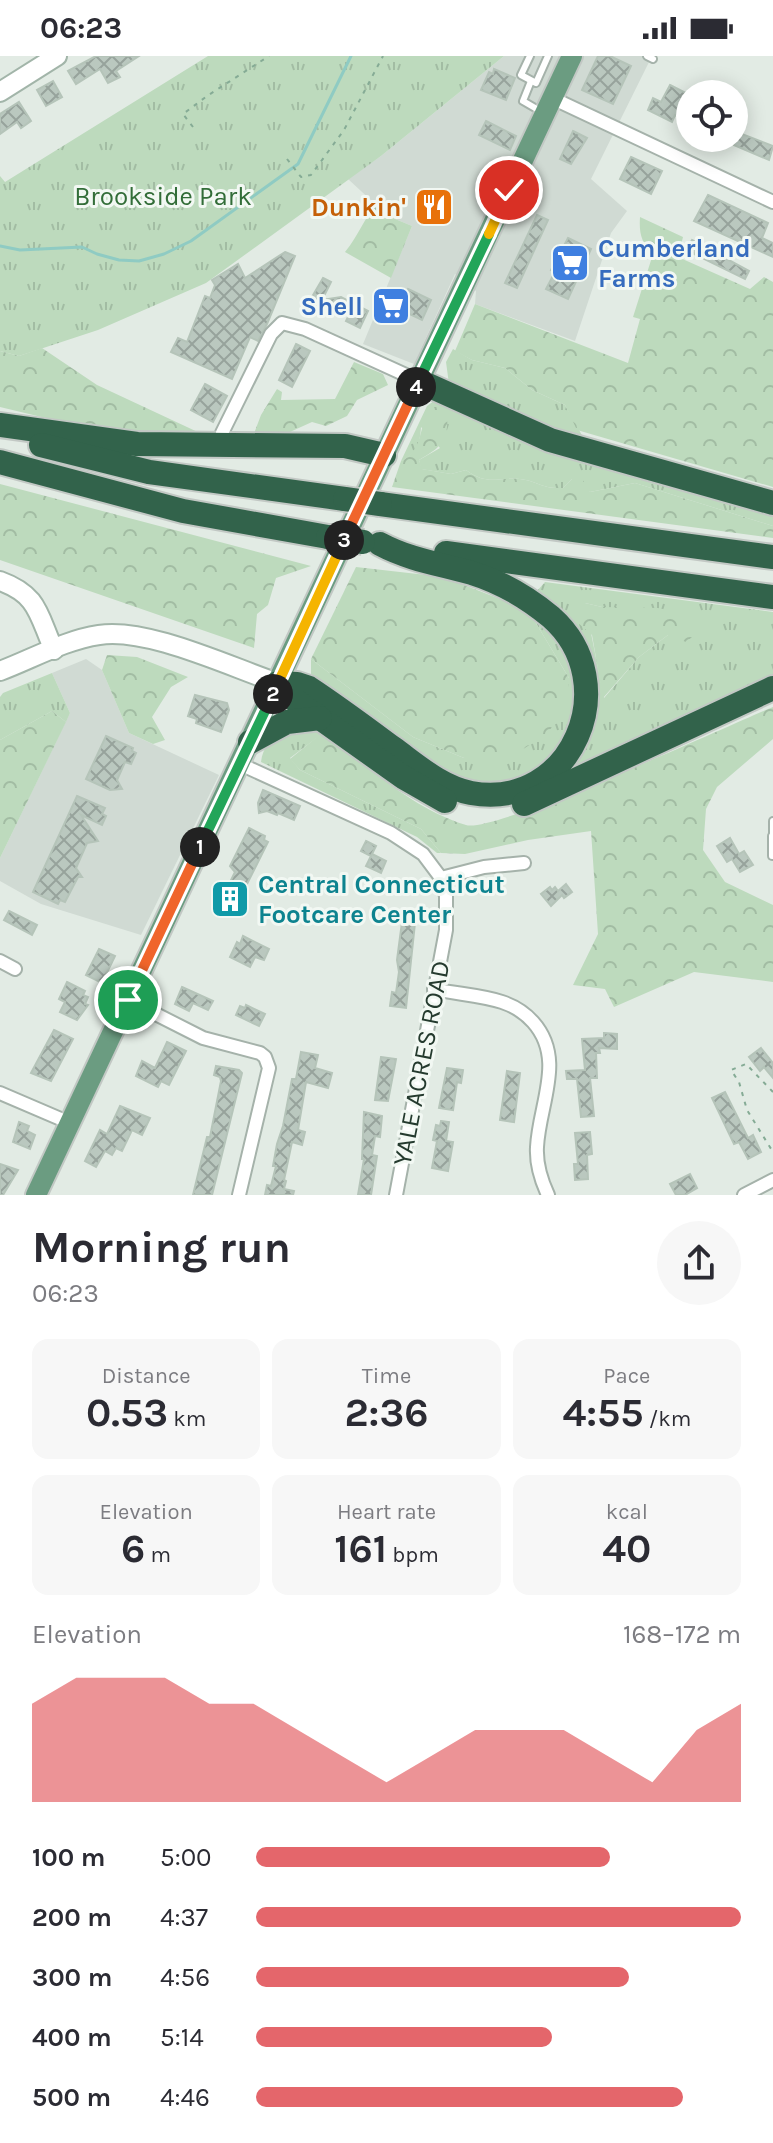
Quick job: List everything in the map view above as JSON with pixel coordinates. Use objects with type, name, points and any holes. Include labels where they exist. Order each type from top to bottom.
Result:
[{"type":"highway","points":[[419,381],[550,440],[773,503]]},
{"type":"highway","points":[[0,425],[124,443],[345,446],[384,455]]},
{"type":"highway","points":[[0,434],[149,472],[773,557]]},
{"type":"highway","points":[[0,462],[183,511],[328,537],[773,597]]},
{"type":"highway","points":[[278,683],[309,688],[431,776],[467,792],[494,794],[523,787],[548,774],[568,753],[583,723],[587,691],[581,661],[563,629],[535,605],[497,583],[468,572],[411,558],[372,543]]},
{"type":"highway","points":[[278,683],[291,698],[433,796],[465,808],[496,809],[523,804],[773,688]]},
{"type":"highway","points":[[245,753],[287,722],[320,718]]},
{"type":"main road","points":[[36,1195],[572,56]]},
{"type":"street","points":[[0,92],[57,56]]},
{"type":"street","points":[[548,105],[773,202]]},
{"type":"street","points":[[222,433],[271,334],[282,323],[305,329],[419,381]]},
{"type":"street","points":[[0,581],[15,586],[30,597],[54,650]]},
{"type":"street","points":[[0,671],[94,636],[133,635],[153,639],[278,683]]},
{"type":"street","points":[[245,753],[391,833],[423,854],[441,878],[484,867],[524,863]]},
{"type":"street","name":"YALE ACRES ROAD","points":[[396,1195],[447,913],[441,878]]},
{"type":"street","points":[[0,961],[15,969]]},
{"type":"street","points":[[434,989],[502,1002],[517,1009],[539,1030],[546,1042],[551,1071],[537,1149],[538,1167],[548,1195]]},
{"type":"street","points":[[128,1000],[203,1038],[260,1053],[268,1061],[269,1068],[239,1195]]},
{"type":"street","points":[[0,1093],[70,1123]]},
{"type":"street","points":[[744,1195],[773,1180]]},
{"type":"lane","points":[[530,56],[521,75],[536,83],[548,56]]},
{"type":"lane","points":[[531,81],[523,101],[548,105]]},
{"type":"lane","points":[[772,856],[773,821]]},
{"type":"path","points":[[193,127],[183,114],[269,56]]},
{"type":"path","points":[[287,159],[303,178],[311,175],[344,130],[383,56]]},
{"type":"path","points":[[773,1092],[746,1064],[731,1070],[739,1082],[747,1110],[773,1152]]},
{"type":"shaded area","points":[[504,56],[652,56],[591,179],[627,211],[611,233],[575,341],[475,304],[476,291],[455,274],[414,364],[363,344],[412,226],[388,216],[348,179]]},
{"type":"shaded area","points":[[86,659],[102,670],[129,733],[219,775],[141,935],[41,904],[0,881],[0,858],[70,713],[52,673]]},
{"type":"green space","name":"Brookside Park","points":[[208,56],[504,56],[381,156],[206,283],[98,330],[19,356],[0,351],[0,176],[5,182]]},
{"type":"green space","points":[[376,205],[388,216],[412,226],[391,278],[345,252]]},
{"type":"green space","points":[[640,217],[683,237],[678,257],[750,289],[764,277],[773,282],[773,487],[577,430],[565,405],[532,390],[505,368],[472,360],[455,351],[475,304],[628,363],[640,319],[633,317],[653,254],[642,237]]},
{"type":"green space","points":[[42,348],[97,385],[202,434],[182,438],[79,426],[0,407],[0,351],[19,356]]},
{"type":"green space","points":[[453,349],[472,360],[505,368],[532,390],[565,405],[588,446],[449,384],[446,362]]},
{"type":"green space","points":[[354,362],[383,374],[388,385],[357,400],[347,416],[326,426],[312,422],[281,436],[253,436],[261,415],[277,389],[282,392],[281,400],[335,399]]},
{"type":"green space","points":[[435,400],[773,509],[773,526],[635,483],[590,492],[572,479],[563,488],[556,488],[520,479],[480,478],[466,470],[451,474],[421,469],[419,460],[440,448],[421,427],[417,447],[401,461],[427,406]]},
{"type":"green space","points":[[430,407],[439,407],[447,412],[447,429],[442,442],[419,460],[422,469],[451,474],[466,470],[480,478],[520,479],[556,488],[563,488],[572,479],[581,477],[590,492],[635,483],[773,526],[773,538],[392,487],[401,461],[417,445]]},
{"type":"green space","points":[[0,484],[311,566],[276,578],[268,605],[257,614],[254,648],[0,560]]},
{"type":"green space","points":[[356,567],[444,577],[528,610],[569,678],[568,702],[548,733],[514,755],[464,758],[413,737],[311,659]]},
{"type":"green space","points":[[545,582],[773,612],[773,681],[563,778],[587,725],[573,630],[537,591]],"holes":[[[585,603],[668,635],[639,657],[604,698]]]},
{"type":"green space","points":[[585,603],[602,607],[658,608],[697,616],[697,633],[686,642],[668,635],[639,657],[603,698],[592,635],[570,616]]},
{"type":"green space","points":[[528,610],[552,631],[566,649],[575,699],[573,716],[559,748],[534,772],[518,780],[486,784],[445,775],[326,690],[311,674],[311,659],[413,737],[464,758],[569,678]]},
{"type":"green space","points":[[107,655],[137,657],[188,677],[171,687],[152,717],[165,740],[153,744],[129,733],[102,670]]},
{"type":"green space","points":[[52,673],[70,713],[66,722],[52,711],[0,740],[0,697],[3,693]]},
{"type":"green space","points":[[773,707],[773,739],[717,787],[706,809],[703,850],[725,882],[773,905],[773,982],[694,972],[614,1007],[605,989],[573,985],[598,934],[591,831],[528,840],[465,854],[441,853],[421,829],[300,770],[290,759],[322,733],[427,809],[466,825],[485,823],[564,796]]},
{"type":"green space","points":[[52,711],[66,722],[0,858],[0,740]]},
{"type":"green space","points":[[314,726],[322,734],[290,758],[300,770],[421,829],[441,853],[417,837],[261,762],[263,752],[273,739]]},
{"type":"building","points":[[96,56],[139,56],[116,71],[120,77],[108,83],[100,69],[76,84],[68,71]]},
{"type":"building","points":[[598,56],[610,56],[631,66],[613,104],[582,90]]},
{"type":"building","points":[[494,69],[515,78],[506,100],[481,90],[489,72],[493,74]]},
{"type":"building","points":[[53,81],[62,97],[46,106],[37,90]]},
{"type":"building","points":[[670,85],[676,88],[676,116],[672,122],[648,110],[653,98],[661,102]]},
{"type":"building","points":[[19,102],[31,121],[21,128],[17,122],[0,134],[0,114]]},
{"type":"building","points":[[486,121],[516,136],[510,150],[479,135]]},
{"type":"building","points":[[573,131],[587,138],[571,164],[560,159]]},
{"type":"building","points":[[748,136],[773,146],[769,160],[748,151]]},
{"type":"building","points":[[631,157],[662,171],[651,194],[620,179]]},
{"type":"building","points":[[708,195],[768,223],[762,238],[773,243],[773,257],[694,221]]},
{"type":"building","name":"Cumberland Farms","points":[[537,215],[548,220],[517,288],[505,283]]},
{"type":"building","name":"Cumberland Farms","points":[[568,238],[591,249],[568,299],[546,289],[555,272],[551,270]]},
{"type":"building","points":[[692,240],[749,271],[745,279],[686,250]]},
{"type":"building","points":[[285,252],[295,256],[267,324],[258,341],[250,337],[232,379],[171,352],[178,338],[187,342],[205,296],[210,298],[215,285],[212,280],[238,264],[245,278]]},
{"type":"building","points":[[323,278],[331,282],[322,300],[341,297],[368,311],[360,328],[346,321],[350,313],[325,300],[319,311],[304,303],[309,302]]},
{"type":"building","points":[[408,289],[431,300],[422,320],[397,308],[391,321],[379,316],[391,290],[405,296]]},
{"type":"building","points":[[296,344],[310,351],[292,387],[279,380]]},
{"type":"building","points":[[205,384],[227,396],[213,422],[191,410]]},
{"type":"building","points":[[195,695],[227,703],[229,710],[221,732],[196,723],[197,719],[188,716]]},
{"type":"building","points":[[106,736],[133,748],[132,751],[136,753],[131,764],[125,762],[117,780],[122,789],[110,790],[86,779]]},
{"type":"building","points":[[263,790],[300,806],[294,820],[278,813],[259,813],[258,803]]},
{"type":"building","points":[[77,796],[105,808],[102,814],[106,816],[102,825],[81,815],[98,841],[87,843],[76,868],[82,877],[78,877],[65,902],[60,900],[58,904],[33,892]]},
{"type":"building","points":[[249,828],[265,836],[264,840],[268,842],[232,914],[218,907],[235,872],[230,866]]},
{"type":"building","points":[[730,838],[739,854],[744,851],[753,865],[740,872],[732,859],[727,862],[717,846]]},
{"type":"building","points":[[366,841],[376,846],[372,854],[386,861],[381,873],[366,866],[371,856],[361,851]]},
{"type":"building","points":[[566,884],[572,892],[564,898],[562,895],[551,906],[541,894],[550,887],[558,891]]},
{"type":"building","points":[[9,911],[37,925],[32,935],[4,920]]},
{"type":"building","points":[[402,922],[415,923],[406,1008],[390,1006],[392,992],[396,993],[399,972],[397,960]]},
{"type":"building","points":[[243,936],[269,949],[264,960],[255,957],[250,967],[230,957]]},
{"type":"building","points":[[99,949],[115,956],[102,983],[86,975]]},
{"type":"building","points":[[67,982],[85,991],[83,995],[88,997],[85,1004],[88,1005],[77,1020],[60,1012],[65,1002],[59,999]]},
{"type":"building","points":[[182,987],[213,1001],[208,1010],[193,1003],[189,1011],[175,1004]]},
{"type":"building","points":[[246,1005],[265,1014],[259,1026],[236,1015],[240,1006],[245,1008]]},
{"type":"building","points":[[54,1030],[73,1039],[51,1081],[31,1073]]},
{"type":"building","points":[[604,1033],[617,1034],[617,1049],[599,1048],[600,1053],[596,1053],[597,1078],[590,1078],[594,1116],[581,1117],[577,1079],[567,1079],[566,1071],[585,1070],[582,1039],[604,1038]]},
{"type":"building","points":[[167,1042],[186,1051],[169,1085],[161,1081],[158,1087],[136,1076],[142,1061],[155,1068]]},
{"type":"building","points":[[761,1048],[773,1063],[773,1078],[764,1067],[760,1071],[749,1057]]},
{"type":"building","points":[[301,1052],[318,1055],[315,1068],[332,1073],[328,1088],[306,1082],[298,1130],[305,1132],[302,1145],[292,1142],[284,1180],[284,1189],[294,1191],[293,1195],[265,1195],[267,1185],[271,1186],[277,1144]]},
{"type":"building","points":[[381,1057],[396,1059],[388,1101],[375,1100]]},
{"type":"building","points":[[216,1066],[242,1073],[212,1195],[193,1195],[207,1137],[210,1137],[221,1081],[214,1075]]},
{"type":"building","points":[[447,1068],[463,1070],[461,1083],[457,1082],[453,1110],[439,1108]]},
{"type":"building","points":[[507,1071],[520,1073],[514,1122],[500,1120]]},
{"type":"building","points":[[725,1092],[748,1138],[753,1135],[761,1152],[748,1159],[739,1142],[734,1144],[712,1098]]},
{"type":"building","points":[[120,1106],[150,1118],[142,1135],[132,1130],[122,1151],[116,1148],[112,1155],[105,1151],[96,1167],[85,1161],[100,1130],[107,1134]]},
{"type":"building","points":[[364,1112],[382,1116],[380,1137],[375,1136],[372,1155],[377,1156],[371,1195],[358,1195],[364,1159]]},
{"type":"building","points":[[441,1121],[449,1122],[446,1141],[453,1142],[448,1171],[432,1168],[437,1141],[433,1140],[436,1125],[440,1126]]},
{"type":"building","points":[[19,1122],[29,1126],[27,1131],[35,1135],[30,1149],[13,1142]]},
{"type":"building","points":[[590,1132],[592,1154],[587,1155],[588,1179],[575,1180],[574,1164],[578,1164],[575,1133]]},
{"type":"building","points":[[0,1164],[18,1170],[3,1195],[0,1195]]},
{"type":"building","points":[[690,1174],[697,1188],[685,1195],[676,1195],[670,1184]]},
{"type":"waterway","points":[[0,246],[20,250],[82,247],[119,260],[139,261],[164,254],[191,241],[298,164],[351,56]]},
{"type":"place","name":"Dunkin'","points":[[434,207]]},
{"type":"place","name":"Cumberland Farms","points":[[570,263]]},
{"type":"place","name":"Shell","points":[[391,306]]},
{"type":"place","name":"Central Connecticut Footcare Center","points":[[230,899]]},
{"type":"route","points":[[128,1000],[509,190]]}]
